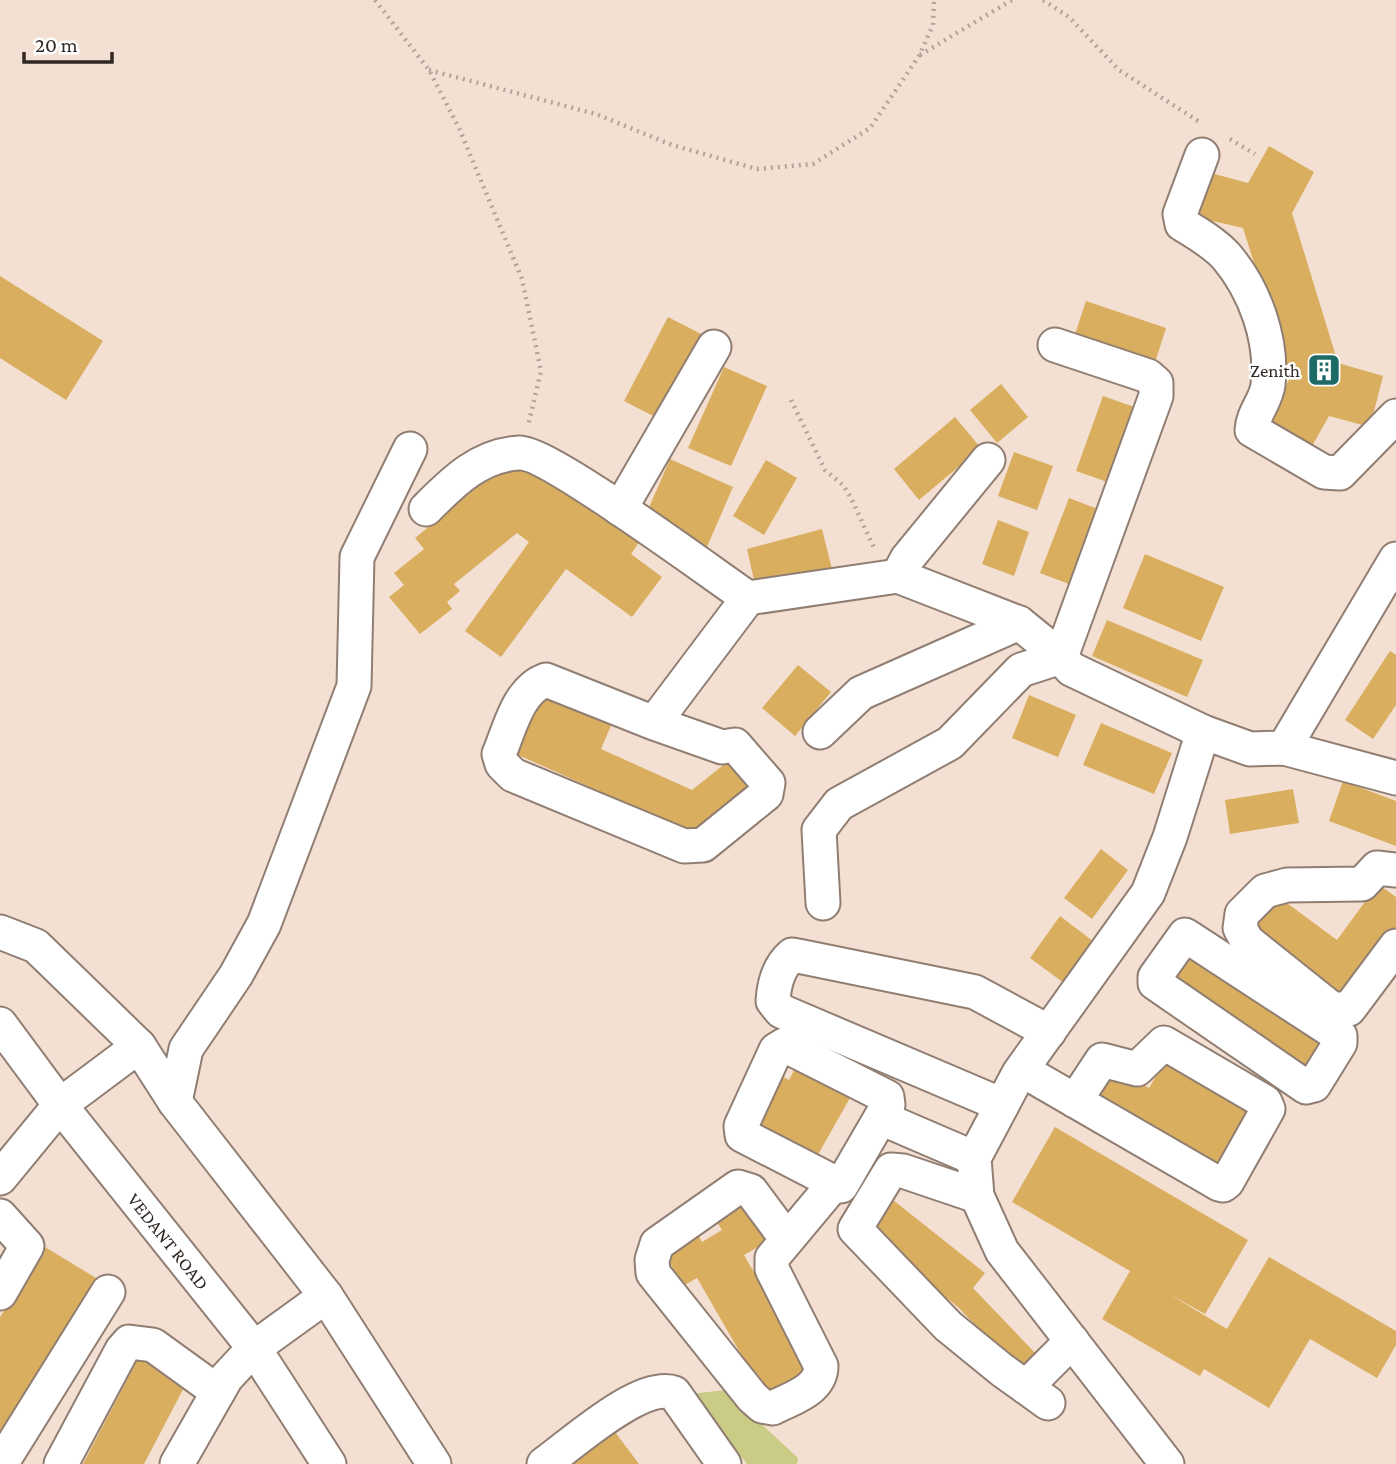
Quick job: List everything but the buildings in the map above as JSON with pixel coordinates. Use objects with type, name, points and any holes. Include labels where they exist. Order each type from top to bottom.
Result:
[{"type":"street","points":[[1202,155],[1180,214],[1182,224],[1227,257],[1263,318],[1270,359],[1268,390],[1253,420],[1252,430],[1324,472],[1340,473],[1396,415]]},
{"type":"street","points":[[1055,345],[1148,376],[1156,383],[1156,396],[1061,657]]},
{"type":"street","points":[[620,509],[714,346]]},
{"type":"street","points":[[175,1102],[186,1049],[236,975],[264,924],[354,686],[358,557],[410,449]]},
{"type":"street","points":[[426,509],[451,484],[482,461],[522,452],[562,472],[620,509],[748,598],[893,577],[1019,623],[1071,668],[1203,732],[1250,749],[1284,748],[1396,778]]},
{"type":"street","points":[[893,577],[988,460]]},
{"type":"street","points":[[1284,748],[1396,559]]},
{"type":"street","points":[[654,723],[748,598]]},
{"type":"street","points":[[820,732],[860,693],[1019,623]]},
{"type":"street","points":[[823,903],[819,830],[839,804],[950,743],[1021,670],[1061,657]]},
{"type":"street","points":[[546,680],[654,723],[722,747],[735,745],[768,783],[766,794],[703,845],[684,846],[513,775],[502,764],[499,754],[524,696],[535,684],[546,680]]},
{"type":"street","points":[[1167,1464],[1002,1251],[977,1196],[974,1158],[1022,1070],[1149,893],[1170,837],[1203,732]]},
{"type":"street","points":[[1278,870],[1315,863],[1387,869]]},
{"type":"street","points":[[1387,869],[1362,884],[1287,885],[1265,891],[1242,914],[1240,929],[1247,941],[1332,1009],[1349,1009],[1396,946]]},
{"type":"street","points":[[1124,927],[1168,958]]},
{"type":"street","points":[[0,932],[36,946],[139,1046],[175,1102],[326,1296],[434,1464]]},
{"type":"street","points":[[1189,935],[1340,1036],[1340,1042],[1314,1085],[1306,1087],[1158,985],[1155,977],[1168,958],[1183,936],[1189,935]]},
{"type":"street","points":[[1002,1105],[781,1011],[773,1002],[774,990],[784,962],[792,955],[975,992],[1049,1032]]},
{"type":"street","name":"VEDANT ROAD","points":[[0,1024],[60,1105],[254,1348],[328,1464]]},
{"type":"street","points":[[1022,1070],[1075,1101],[1223,1185],[1268,1109],[1265,1102],[1164,1042],[1137,1069],[1102,1060],[1075,1101]]},
{"type":"street","points":[[0,1178],[60,1105],[139,1046]]},
{"type":"street","points":[[778,1046],[790,1047],[881,1091],[887,1097],[888,1105],[846,1181],[841,1186],[833,1185],[742,1135],[741,1126],[778,1046]]},
{"type":"street","points":[[881,1118],[974,1158]]},
{"type":"street","points":[[977,1196],[903,1171],[891,1170],[855,1229],[948,1326],[1037,1395],[1072,1342]]},
{"type":"street","points":[[786,1238],[751,1191],[738,1186],[657,1244],[652,1260],[653,1273],[751,1397],[762,1406],[773,1408],[814,1386],[821,1377],[821,1366],[772,1269],[772,1258],[833,1185]]},
{"type":"street","points":[[0,1216],[27,1246],[0,1293]]},
{"type":"street","points":[[1,1464],[108,1292]]},
{"type":"street","points":[[177,1464],[226,1378],[254,1348],[326,1296]]},
{"type":"street","points":[[61,1464],[122,1350],[129,1342],[153,1345],[218,1392]]},
{"type":"street","points":[[544,1464],[634,1399],[663,1389],[674,1393],[724,1464]]},
{"type":"path","points":[[375,0],[429,70],[463,139],[522,279],[541,371],[522,452]]},
{"type":"path","points":[[429,70],[596,114],[672,145],[757,169],[813,164],[870,128],[919,56],[933,25],[934,0]]},
{"type":"path","points":[[919,56],[1012,0]]},
{"type":"path","points":[[1043,0],[1069,17],[1119,71],[1172,106]]},
{"type":"path","points":[[791,400],[825,470],[843,485],[893,577]]},
{"type":"green space","points":[[725,1390],[798,1458],[797,1464],[747,1464],[691,1394]]},
{"type":"place","name":"Zenith","points":[[1324,370]]}]
